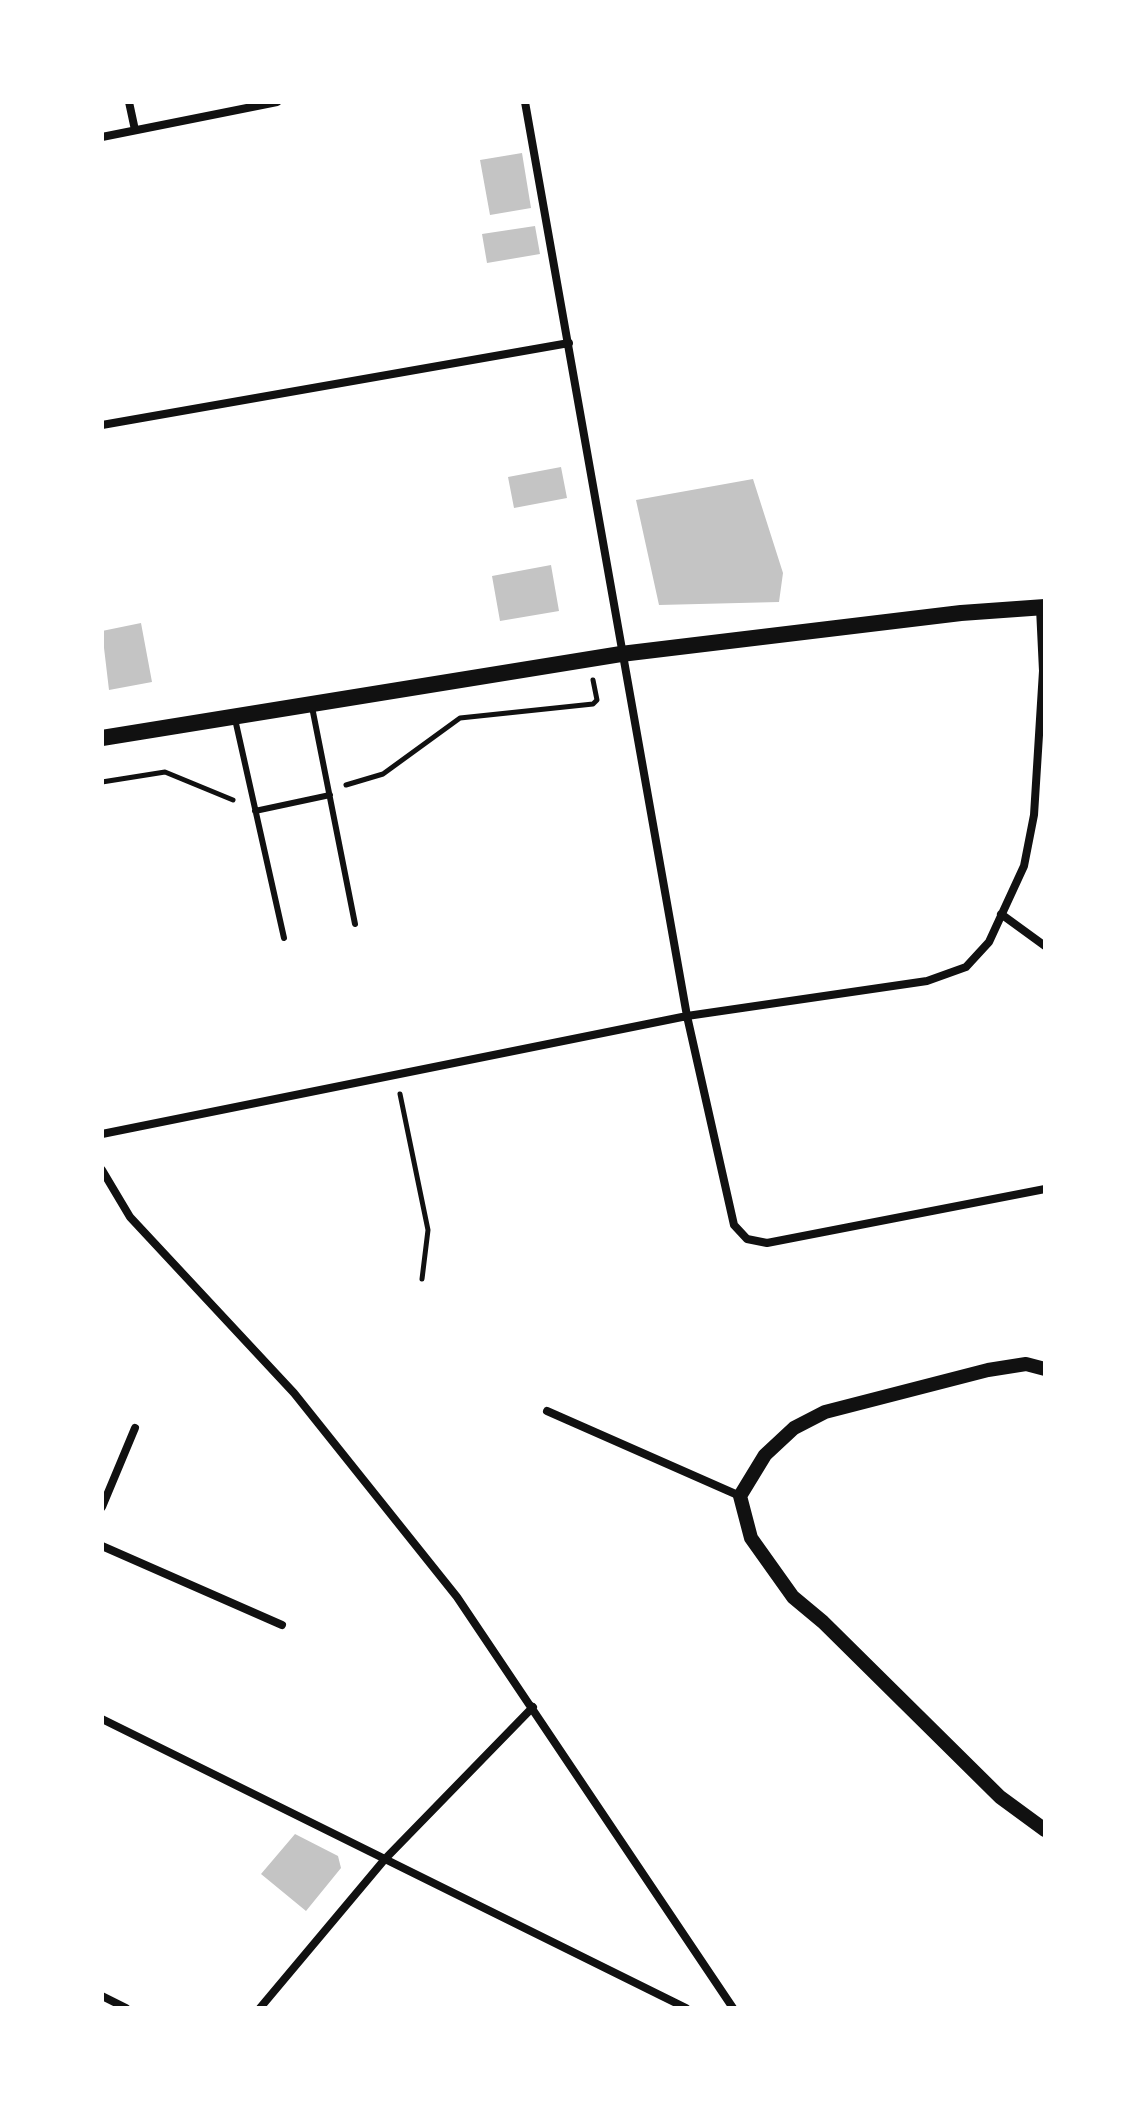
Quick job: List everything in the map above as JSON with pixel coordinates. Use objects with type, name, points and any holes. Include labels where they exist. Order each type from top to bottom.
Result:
[{"type":"main road","points":[[102,738],[621,654],[961,613],[1042,607]]},
{"type":"street","points":[[129,102],[135,130]]},
{"type":"street","points":[[102,137],[277,102]]},
{"type":"street","points":[[525,102],[687,1016],[734,1225],[747,1239],[767,1243],[1045,1189]]},
{"type":"street","points":[[102,425],[569,343]]},
{"type":"street","points":[[102,1134],[687,1016],[951,975],[978,954],[996,925],[1024,866],[1034,815],[1043,671],[1042,607]]},
{"type":"street","points":[[1034,815],[1045,817]]},
{"type":"street","points":[[1001,914],[1045,946]]},
{"type":"street","points":[[102,1170],[130,1217],[294,1393],[457,1597],[733,2008]]},
{"type":"street","points":[[1045,1369],[1026,1364],[988,1370],[825,1412],[794,1428],[765,1455],[740,1496],[751,1538],[793,1597],[823,1622],[1000,1797],[1045,1830]]},
{"type":"street","points":[[547,1411],[740,1496]]},
{"type":"street","points":[[102,1507],[135,1428]]},
{"type":"street","points":[[102,1546],[282,1625]]},
{"type":"street","points":[[260,2008],[385,1859],[533,1707]]},
{"type":"street","points":[[102,1719],[686,2008]]},
{"type":"street","points":[[102,1996],[126,2008]]},
{"type":"lane","points":[[312,703],[355,924]]},
{"type":"lane","points":[[234,716],[284,938]]},
{"type":"lane","points":[[255,811],[330,791]]},
{"type":"path","points":[[330,791],[383,774],[460,718],[593,704],[597,700],[589,660]]},
{"type":"path","points":[[102,782],[165,772],[228,798],[253,802]]},
{"type":"path","points":[[396,1074],[428,1230],[422,1279]]},
{"type":"building","points":[[522,153],[531,208],[490,215],[480,160]]},
{"type":"building","points":[[535,226],[540,254],[487,263],[482,234]]},
{"type":"building","points":[[561,467],[567,498],[514,508],[508,477]]},
{"type":"building","points":[[753,479],[783,573],[779,602],[659,605],[636,500]]},
{"type":"building","points":[[551,565],[559,611],[500,621],[492,576]]},
{"type":"building","points":[[141,623],[152,682],[109,690],[102,631]]},
{"type":"building","points":[[295,1834],[338,1856],[341,1868],[306,1911],[261,1874]]}]
